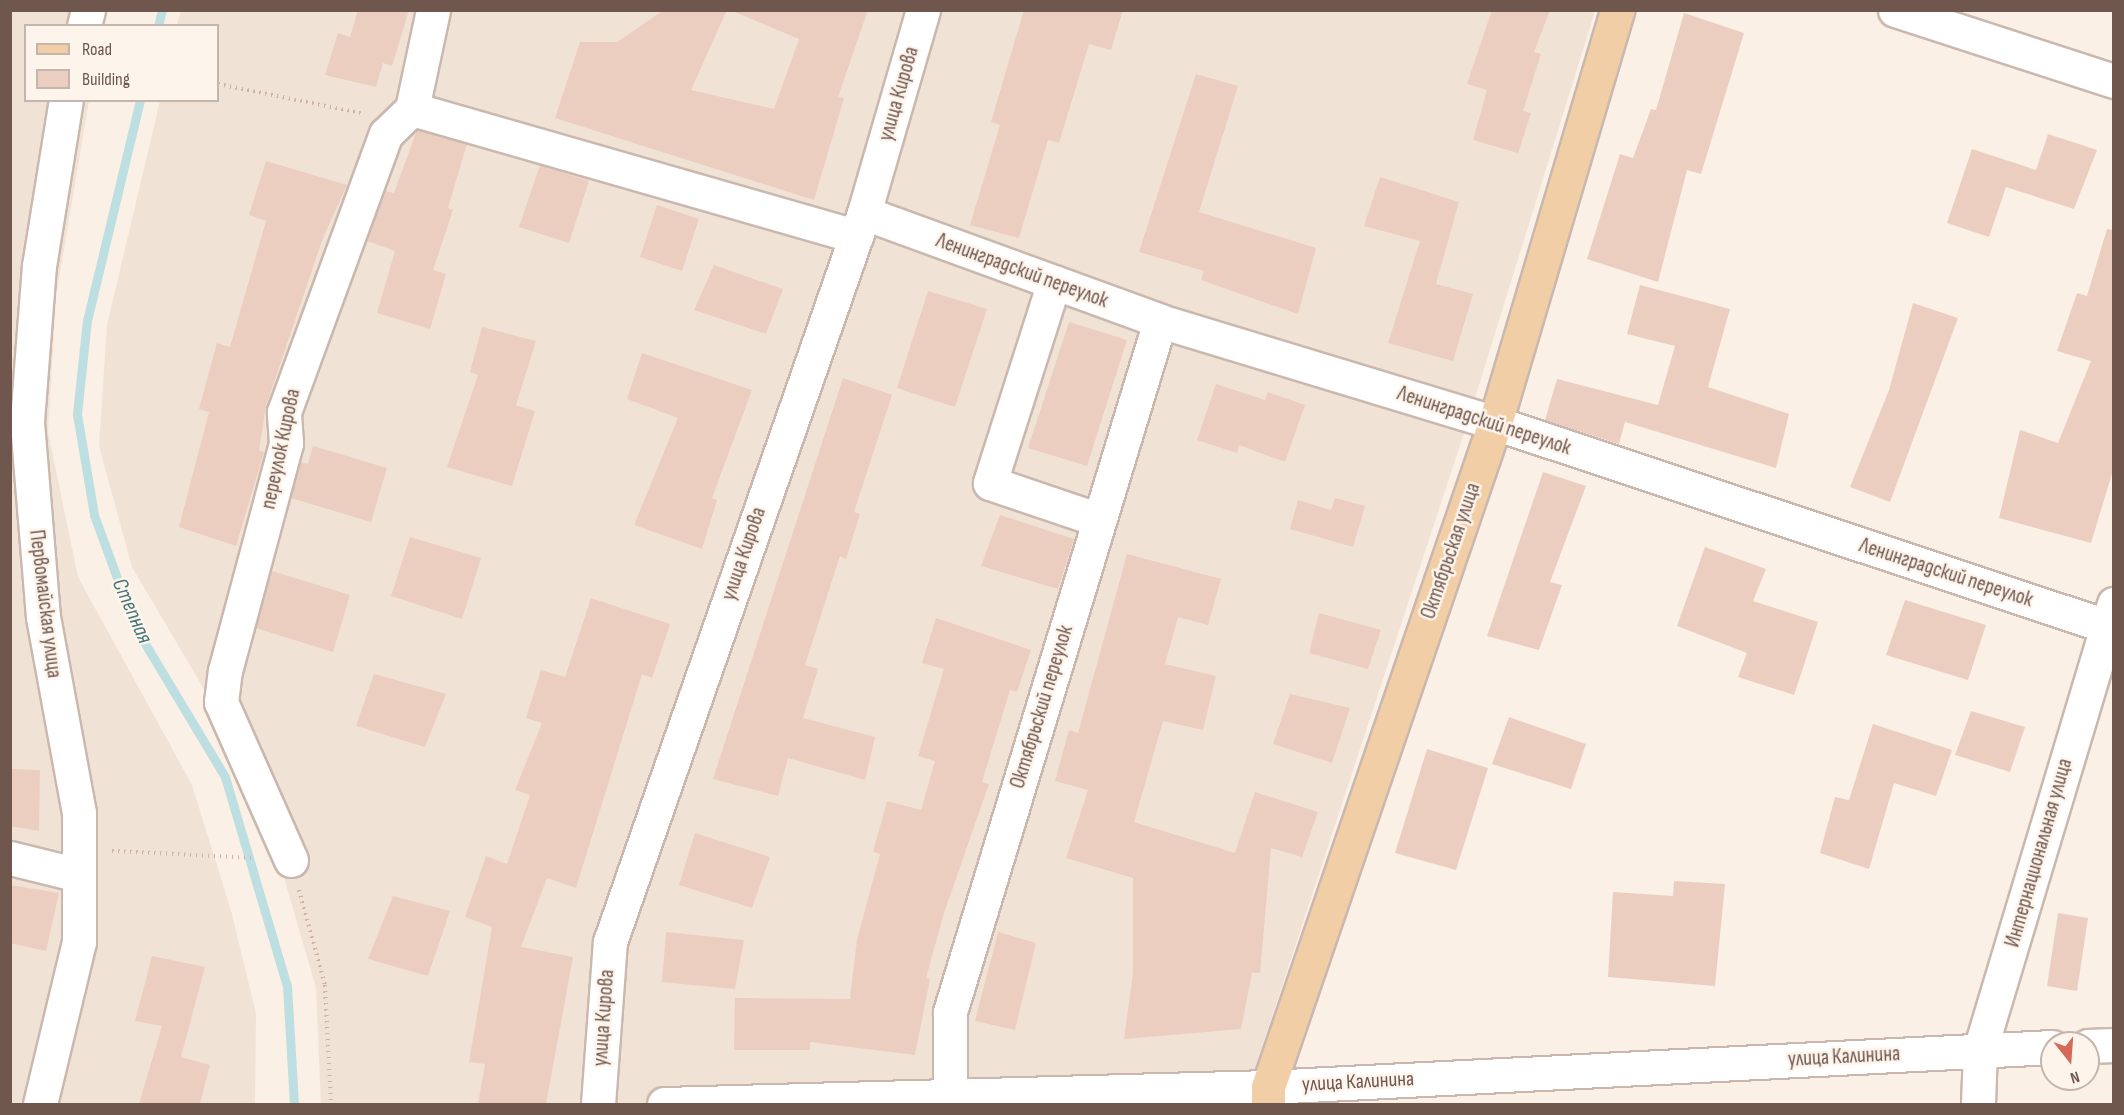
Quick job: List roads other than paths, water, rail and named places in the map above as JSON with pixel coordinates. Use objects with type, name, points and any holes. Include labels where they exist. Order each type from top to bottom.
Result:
[{"type":"main road","name":"Октябрьская улица","points":[[1268,1096],[1495,423],[1617,10]]},
{"type":"street","name":"переулок Кирова","points":[[291,860],[221,702],[225,671],[286,443],[284,412],[345,235],[386,134],[406,115],[433,10]]},
{"type":"street","name":"улица Кирова","points":[[598,1104],[610,942],[860,224],[923,10]]},
{"type":"street","points":[[1895,10],[2114,81]]},
{"type":"street","name":"Первомайская улица","points":[[40,1104],[79,942],[80,862],[43,617],[27,421],[39,266],[66,102]]},
{"type":"street","name":"Ленинградский переулок","points":[[406,115],[860,224],[1054,282],[1160,321],[2110,615]]},
{"type":"street","points":[[1054,282],[990,483],[1099,520]]},
{"type":"street","name":"Октябрьский переулок","points":[[950,1096],[950,1012],[1160,321]]},
{"type":"street","name":"Интернациональная улица","points":[[1978,1104],[1980,1050],[2110,615]]},
{"type":"street","points":[[10,858],[80,862]]},
{"type":"street","name":"улица Калинина","points":[[664,1104],[950,1096],[1268,1096],[2040,1048]]},
{"type":"waterway","name":"Степная","points":[[158,24],[162,10]]},
{"type":"waterway","name":"Степная","points":[[140,102],[87,320],[77,414],[94,515],[135,627],[225,777],[287,986],[294,1104]]}]
